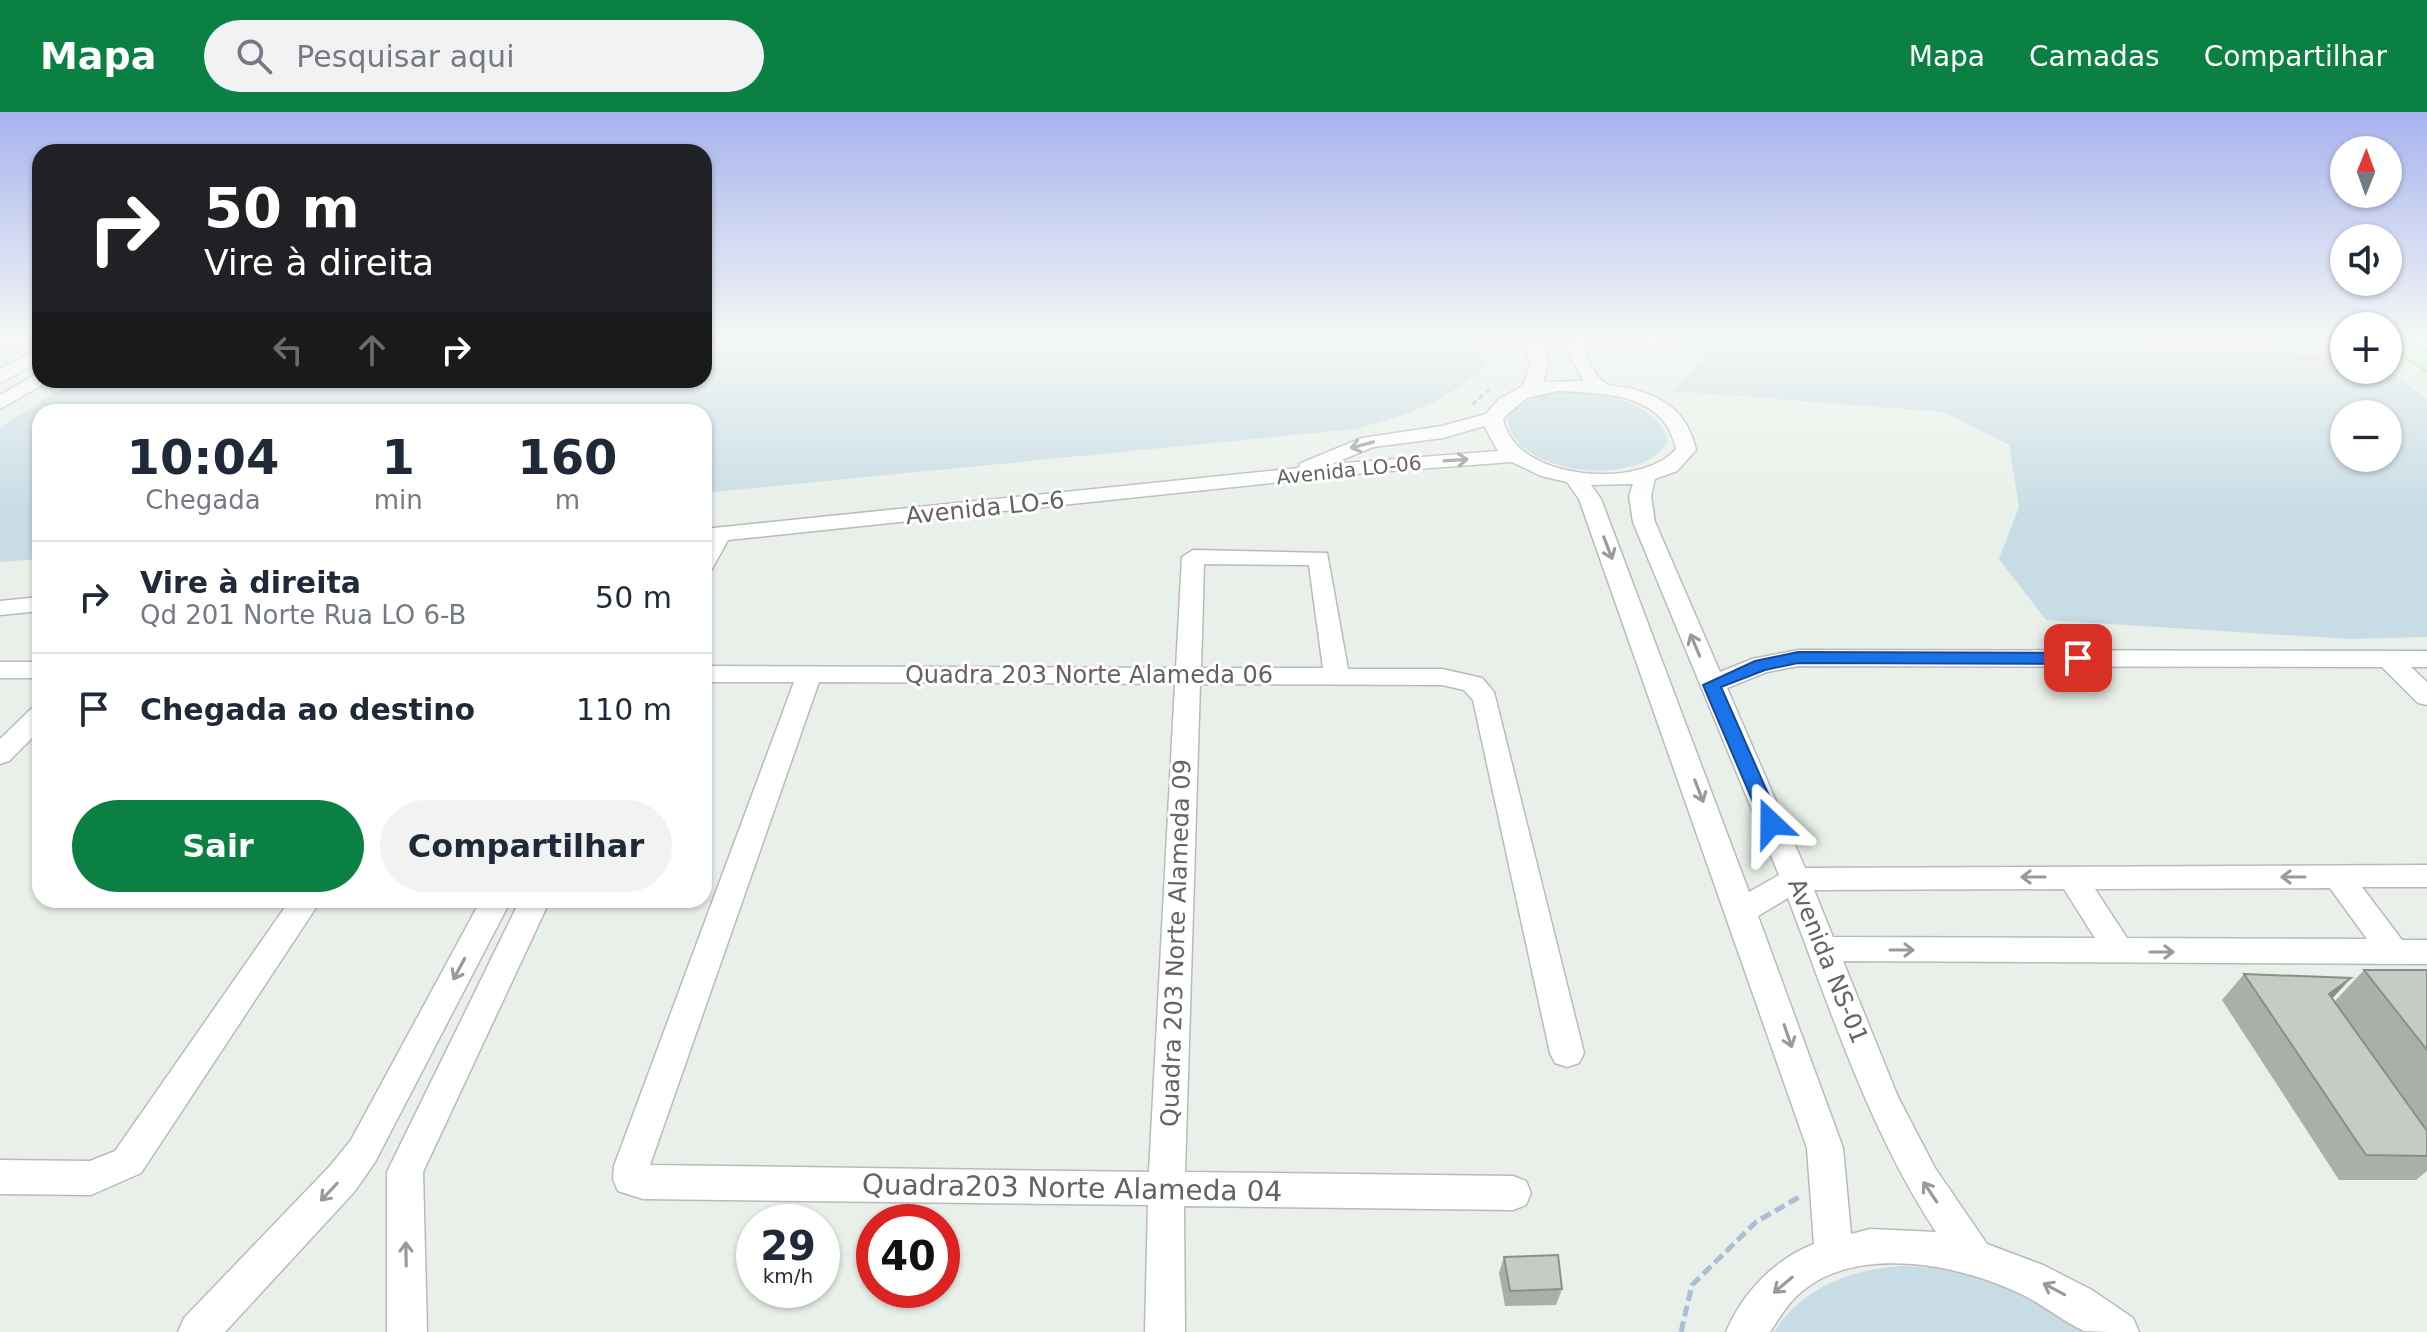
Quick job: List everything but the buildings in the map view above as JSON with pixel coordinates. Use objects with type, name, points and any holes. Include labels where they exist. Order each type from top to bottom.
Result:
[{"type":"street","points":[[1512,398],[1502,403],[1493,418],[1497,437],[1516,456],[1543,469],[1575,478],[1604,480],[1646,476],[1675,464],[1686,450],[1685,434],[1675,418],[1655,404],[1635,398]]},
{"type":"street","name":"Avenida LO-06","points":[[1267,479],[1309,467],[1369,442],[1443,432],[1493,418]]},
{"type":"street","name":"Avenida LO-06","points":[[1267,479],[1516,456]]},
{"type":"street","name":"Avenida NS-01","points":[[1646,476],[1639,504],[1644,522],[1908,1155],[1974,1257]]},
{"type":"street","points":[[1575,478],[1590,499],[1744,910],[1825,1148],[1834,1256]]},
{"type":"street","name":"Avenida LO-6","points":[[712,536],[1267,479]]},
{"type":"street","name":"Quadra 203 Norte Alameda 09","points":[[1165,1332],[1166,1189],[1192,559],[1196,555],[1316,556],[1322,562],[1337,676]]},
{"type":"street","points":[[0,598],[32,602]]},
{"type":"street","points":[[0,608],[32,604]]},
{"type":"street","points":[[1711,685],[1761,665],[1798,658],[2427,659]]},
{"type":"street","points":[[2389,659],[2427,697]]},
{"type":"street","points":[[0,670],[32,670]]},
{"type":"street","name":"Quadra 203 Norte Alameda 06","points":[[712,674],[1449,677],[1473,684],[1485,698],[1567,1053]]},
{"type":"street","name":"Quadra203 Norte Alameda 04","points":[[810,674],[632,1166],[631,1179],[643,1182],[1513,1193]]},
{"type":"street","points":[[0,755],[32,723]]},
{"type":"street","points":[[1744,910],[1795,879],[2427,876]]},
{"type":"street","points":[[2072,877],[2119,951]]},
{"type":"street","points":[[2338,877],[2394,952]]},
{"type":"street","points":[[0,1177],[91,1178],[128,1162],[301,908]]},
{"type":"street","points":[[198,1332],[342,1179],[363,1151],[492,908]]},
{"type":"street","points":[[407,1332],[405,1172],[531,908]]},
{"type":"street","points":[[1824,949],[2427,952]]},
{"type":"street","points":[[1746,1332],[1769,1297],[1785,1283],[1834,1256],[1894,1246],[1933,1248],[1974,1257],[2044,1284],[2119,1332]]},
{"type":"path","points":[[1464,416],[1477,398]]},
{"type":"path","points":[[1681,1332],[1692,1285],[1756,1222],[1808,1191]]},
{"type":"shaded area","points":[[47,398],[1440,398],[1394,418],[1355,429],[712,492],[712,404],[37,404]]},
{"type":"shaded area","points":[[1614,398],[1652,416],[1668,442],[1653,457],[1632,466],[1606,470],[1579,469],[1553,463],[1531,453],[1514,438],[1507,418],[1532,399]]},
{"type":"shaded area","points":[[1762,398],[2426,398],[2427,637],[2350,639],[2046,620],[1999,559],[2019,507],[2009,445],[1944,412]]},
{"type":"shaded area","points":[[32,407],[32,560],[0,562],[0,427]]},
{"type":"shaded area","points":[[1904,1266],[1954,1272],[2001,1286],[2046,1306],[2089,1332],[1774,1332],[1800,1303],[1831,1283],[1866,1271]]},
{"type":"route","points":[[1771,823],[1711,685],[1761,665],[1798,658],[2078,658]]}]
